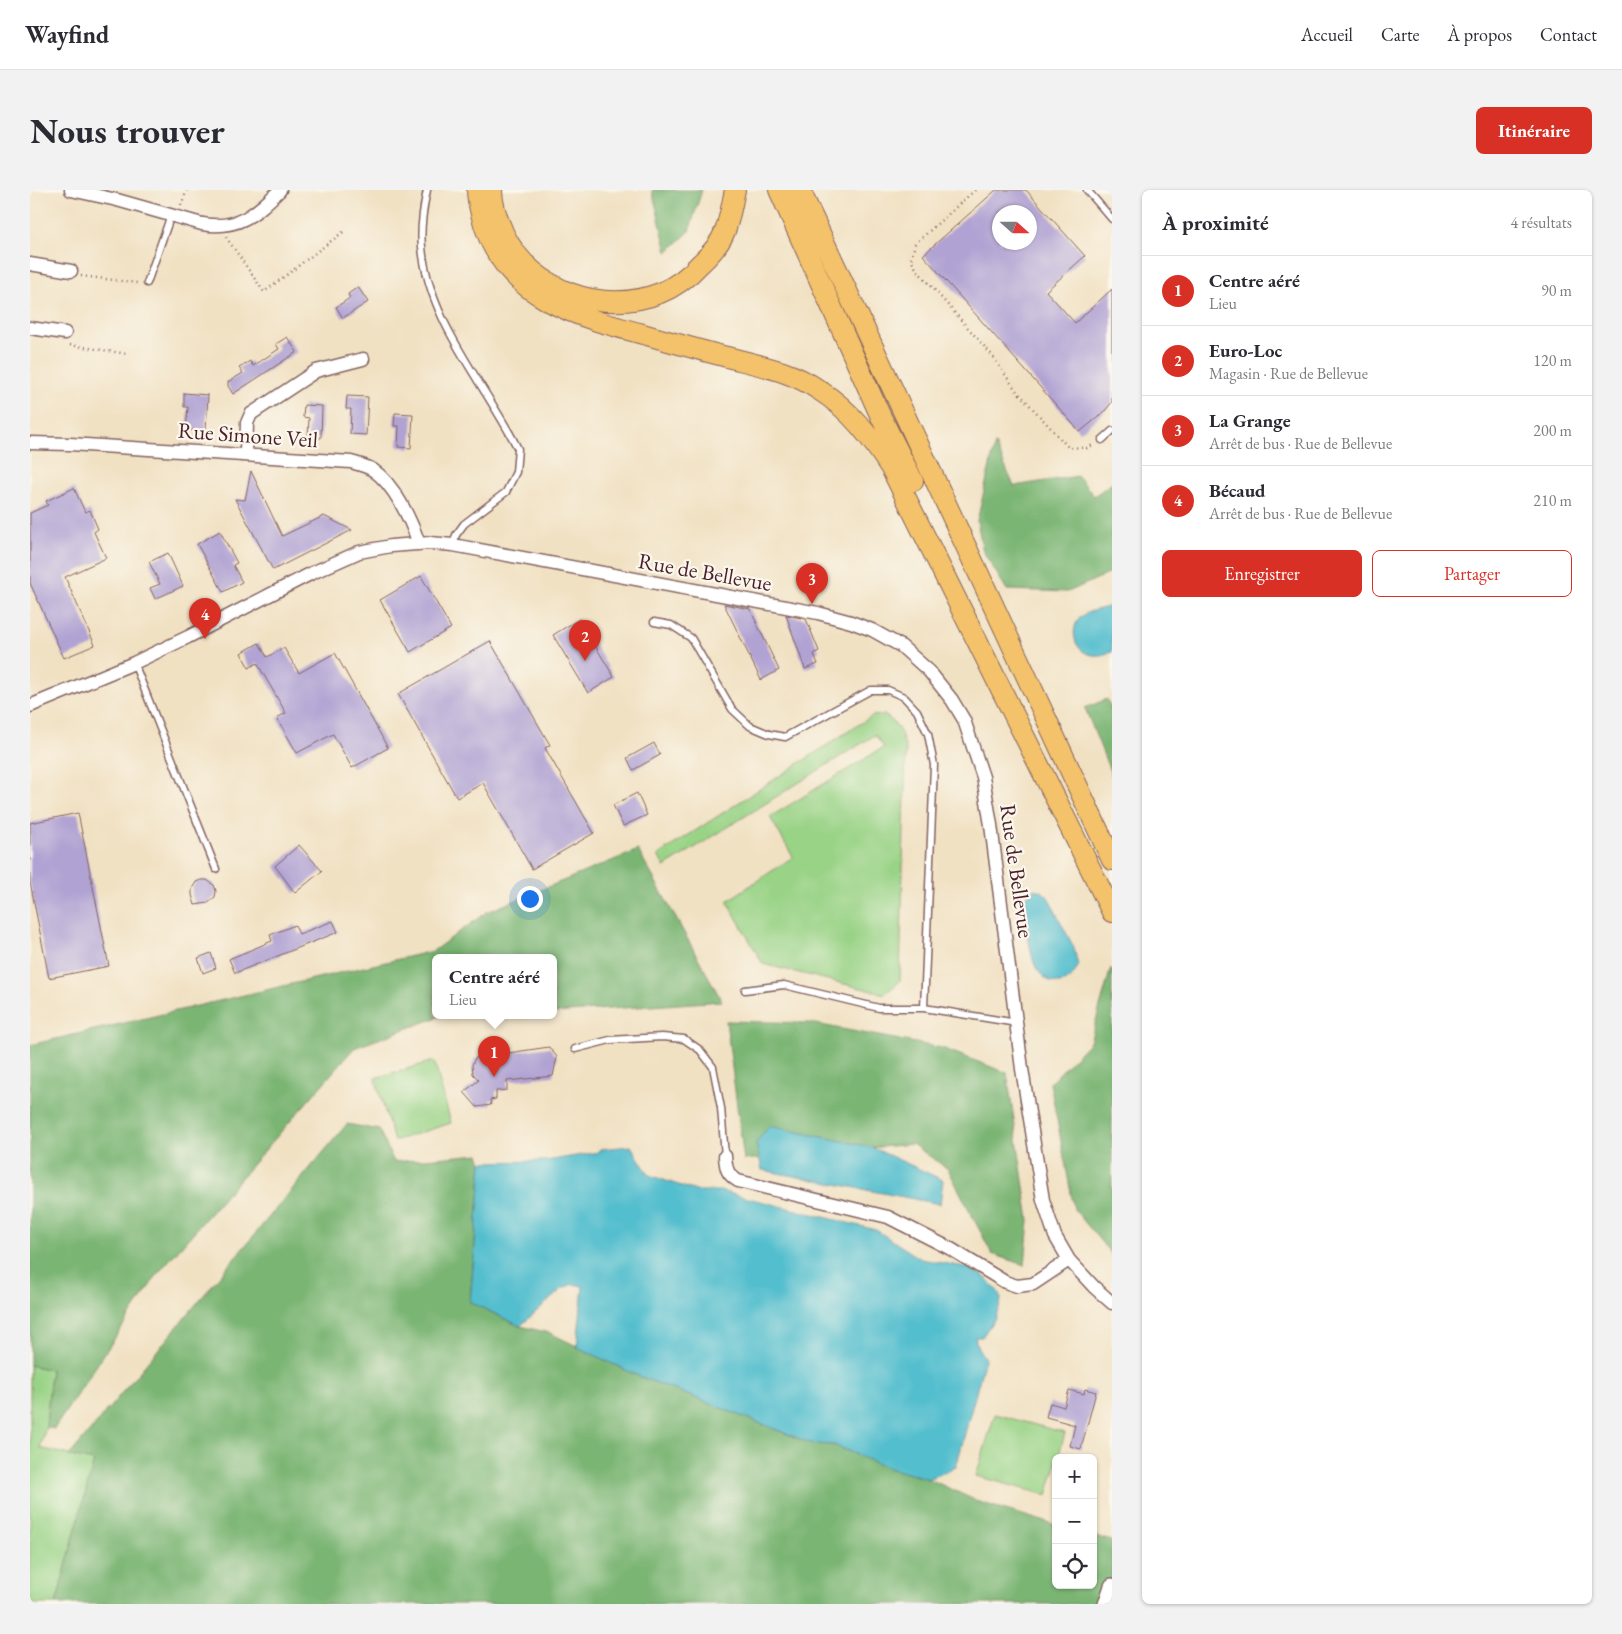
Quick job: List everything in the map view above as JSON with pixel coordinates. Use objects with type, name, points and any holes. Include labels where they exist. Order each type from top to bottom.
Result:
[{"type":"highway","points":[[477,190],[478,205],[488,238],[502,264],[523,284],[539,295],[564,310],[597,322],[778,370],[819,389],[852,416],[874,441],[892,470],[1109,906]]},
{"type":"highway","points":[[492,190],[498,220],[510,247],[527,268],[550,285],[579,297],[607,302],[636,300],[661,293],[688,277],[711,253],[725,232],[735,190]]},
{"type":"highway","points":[[779,190],[881,418],[955,566],[1109,906]]},
{"type":"highway","points":[[800,190],[1112,860]]},
{"type":"highway","points":[[816,190],[922,453]]},
{"type":"street","points":[[71,190],[117,200],[202,224],[218,226],[229,225],[246,219],[280,190]]},
{"type":"street","points":[[30,264],[71,271]]},
{"type":"street","points":[[30,328],[65,333]]},
{"type":"street","points":[[246,455],[247,423],[251,414],[316,371],[363,359]]},
{"type":"street","name":"Rue Simone Veil","points":[[30,443],[351,462],[372,469],[388,482],[414,528],[419,544]]},
{"type":"street","name":"Rue de Bellevue","points":[[30,706],[134,663],[312,573],[359,552],[390,546],[419,544],[453,545],[818,613],[872,630],[901,646],[929,671],[952,700],[964,720],[983,777],[991,825],[1022,1069],[1043,1200],[1055,1236],[1069,1260],[1112,1303]]},
{"type":"street","points":[[725,1156],[726,1170],[730,1176],[738,1181],[888,1217],[951,1248],[1005,1282],[1017,1286],[1033,1284],[1069,1260]]},
{"type":"street","points":[[1106,1604],[1112,1586]]},
{"type":"lane","points":[[427,190],[422,215],[422,247],[429,284],[445,324],[518,449],[516,472],[506,492],[464,524],[456,535],[453,545]]},
{"type":"lane","points":[[1087,190],[1112,219]]},
{"type":"lane","points":[[146,283],[171,215]]},
{"type":"lane","points":[[1102,440],[1112,431]]},
{"type":"lane","points":[[654,622],[672,626],[691,638],[732,709],[750,726],[769,734],[786,737],[871,690],[888,690],[904,697],[917,711],[928,734],[934,765],[924,1008]]},
{"type":"lane","points":[[134,663],[216,869]]},
{"type":"lane","points":[[746,990],[784,985],[879,1008],[924,1008],[1017,1023]]},
{"type":"lane","points":[[575,1049],[610,1040],[662,1037],[684,1039],[700,1050],[713,1067],[721,1108],[725,1156]]},
{"type":"path","points":[[975,190],[915,244],[911,260],[917,270],[991,354],[1015,390],[1068,447],[1087,448],[1102,440]]},
{"type":"path","points":[[218,226],[264,292],[343,232]]},
{"type":"path","points":[[71,271],[76,275],[133,284],[146,283]]},
{"type":"path","points":[[65,333],[67,344],[72,347],[128,354]]},
{"type":"green space","points":[[652,190],[702,190],[689,232],[667,252]]},
{"type":"green space","points":[[995,444],[1014,486],[1078,476],[1094,496],[1112,483],[1112,572],[1068,592],[1007,590],[983,551],[977,521]]},
{"type":"green space","points":[[1107,699],[1112,711],[1112,776],[1085,708]]},
{"type":"green space","points":[[884,715],[896,726],[901,734],[906,750],[900,981],[885,994],[763,964],[727,901],[793,857],[770,817],[884,747],[875,735],[664,867],[658,855],[872,716]]},
{"type":"green space","points":[[638,850],[722,1001],[557,1013],[557,954],[432,954],[433,1019],[354,1048],[159,1272],[54,1429],[46,1427],[51,1370],[30,1365],[30,1045],[433,951],[487,912]]},
{"type":"green space","points":[[1111,968],[1112,1255],[1074,1209],[1050,1083],[1090,1042]]},
{"type":"green space","points":[[726,1021],[810,1023],[942,1048],[1007,1073],[1029,1220],[1025,1265],[992,1254],[948,1169],[912,1144],[744,1160]]},
{"type":"green space","points":[[434,1061],[451,1123],[394,1141],[375,1078]]},
{"type":"green space","points":[[347,1124],[379,1130],[394,1162],[479,1154],[482,1162],[470,1302],[520,1326],[550,1333],[634,1374],[813,1444],[834,1445],[885,1467],[929,1479],[979,1502],[1052,1524],[1052,1589],[1097,1589],[1097,1537],[1112,1541],[1112,1604],[56,1604],[94,1461],[69,1456]]},
{"type":"green space","points":[[30,1365],[51,1370],[46,1427],[40,1448],[94,1461],[56,1604],[30,1604]]},
{"type":"green space","points":[[995,1414],[1065,1433],[1059,1454],[1052,1454],[1052,1478],[1047,1495],[976,1476]]},
{"type":"water","points":[[1112,606],[1112,652],[1095,655],[1084,652],[1076,643],[1074,631],[1078,620],[1089,612]]},
{"type":"water","points":[[1034,889],[1042,891],[1048,897],[1074,948],[1078,966],[1070,978],[1062,983],[1052,982],[1044,977],[1037,969],[1033,960],[1025,901],[1026,896]]},
{"type":"water","points":[[769,1126],[871,1147],[943,1180],[940,1204],[762,1170],[756,1143]]},
{"type":"water","points":[[631,1146],[649,1175],[696,1191],[720,1191],[876,1230],[921,1259],[965,1267],[984,1276],[1000,1294],[1001,1299],[995,1318],[982,1337],[975,1337],[978,1348],[985,1359],[956,1467],[929,1479],[885,1467],[834,1445],[813,1444],[634,1374],[577,1347],[583,1286],[573,1284],[563,1288],[520,1326],[470,1302],[482,1162],[546,1161],[599,1152],[600,1149]]},
{"type":"building","points":[[996,190],[1026,190],[1085,256],[1046,291],[1075,323],[1112,289],[1112,402],[1104,412],[1080,432],[923,255]]},
{"type":"building","points":[[358,287],[368,302],[343,318],[336,307],[350,298],[348,294]]},
{"type":"building","points":[[287,337],[297,352],[233,394],[228,386],[228,382],[243,373],[239,368],[250,361],[253,366],[279,349],[276,344]]},
{"type":"building","points":[[184,393],[208,395],[206,430],[186,430],[188,407],[184,407]]},
{"type":"building","points":[[347,396],[368,397],[366,435],[350,434],[351,409],[346,409]]},
{"type":"building","points":[[304,405],[322,406],[321,438],[308,438],[309,418],[303,417]]},
{"type":"building","points":[[395,413],[413,414],[411,448],[398,447],[399,426],[394,426]]},
{"type":"building","points":[[251,471],[282,536],[324,516],[352,530],[273,570],[235,499],[245,500]]},
{"type":"building","points":[[74,488],[85,512],[90,510],[98,529],[94,532],[106,558],[65,577],[95,645],[64,658],[30,583],[30,513],[48,505],[46,501]]},
{"type":"building","points":[[220,531],[237,563],[233,565],[242,582],[223,592],[197,544]]},
{"type":"building","points":[[168,553],[183,586],[155,599],[150,588],[160,584],[149,562]]},
{"type":"building","points":[[421,576],[451,628],[410,652],[380,600]]},
{"type":"building","points":[[724,604],[750,609],[779,670],[761,680]]},
{"type":"building","points":[[786,615],[806,619],[819,651],[814,654],[818,664],[805,669]]},
{"type":"building","points":[[579,619],[614,677],[588,693],[553,635]]},
{"type":"building","points":[[490,641],[550,745],[545,748],[594,833],[532,869],[483,783],[457,798],[398,694]]},
{"type":"building","points":[[259,643],[267,657],[284,648],[299,673],[335,653],[388,748],[352,768],[333,734],[297,753],[277,718],[286,713],[257,663],[249,668],[241,653]]},
{"type":"building","points":[[654,743],[660,755],[633,770],[627,758]]},
{"type":"building","points":[[637,793],[647,815],[623,826],[613,805]]},
{"type":"building","points":[[78,813],[109,966],[49,978],[30,882],[30,823]]},
{"type":"building","points":[[299,845],[322,871],[295,893],[275,866]]},
{"type":"building","points":[[207,880],[214,885],[215,897],[208,903],[195,905],[192,889],[196,882]]},
{"type":"building","points":[[333,921],[338,932],[235,973],[229,959],[272,941],[270,935],[295,925],[299,934]]},
{"type":"building","points":[[211,953],[216,968],[203,973],[198,958]]},
{"type":"building","points":[[500,1042],[501,1054],[549,1047],[557,1057],[553,1076],[507,1081],[507,1090],[496,1091],[496,1099],[490,1100],[491,1105],[477,1107],[464,1092],[479,1080],[473,1074],[472,1065],[475,1058],[491,1055],[489,1043]]},
{"type":"building","points":[[1085,1389],[1096,1392],[1081,1449],[1070,1446],[1075,1425],[1046,1417],[1050,1403],[1064,1407],[1069,1390],[1084,1394]]},
{"type":"place","name":"La Grange","points":[[812,604]]},
{"type":"place","name":"Bécaud","points":[[205,639]]},
{"type":"place","name":"Euro-Loc","points":[[585,661]]},
{"type":"place","name":"Centre aéré","points":[[494,1077]]}]
